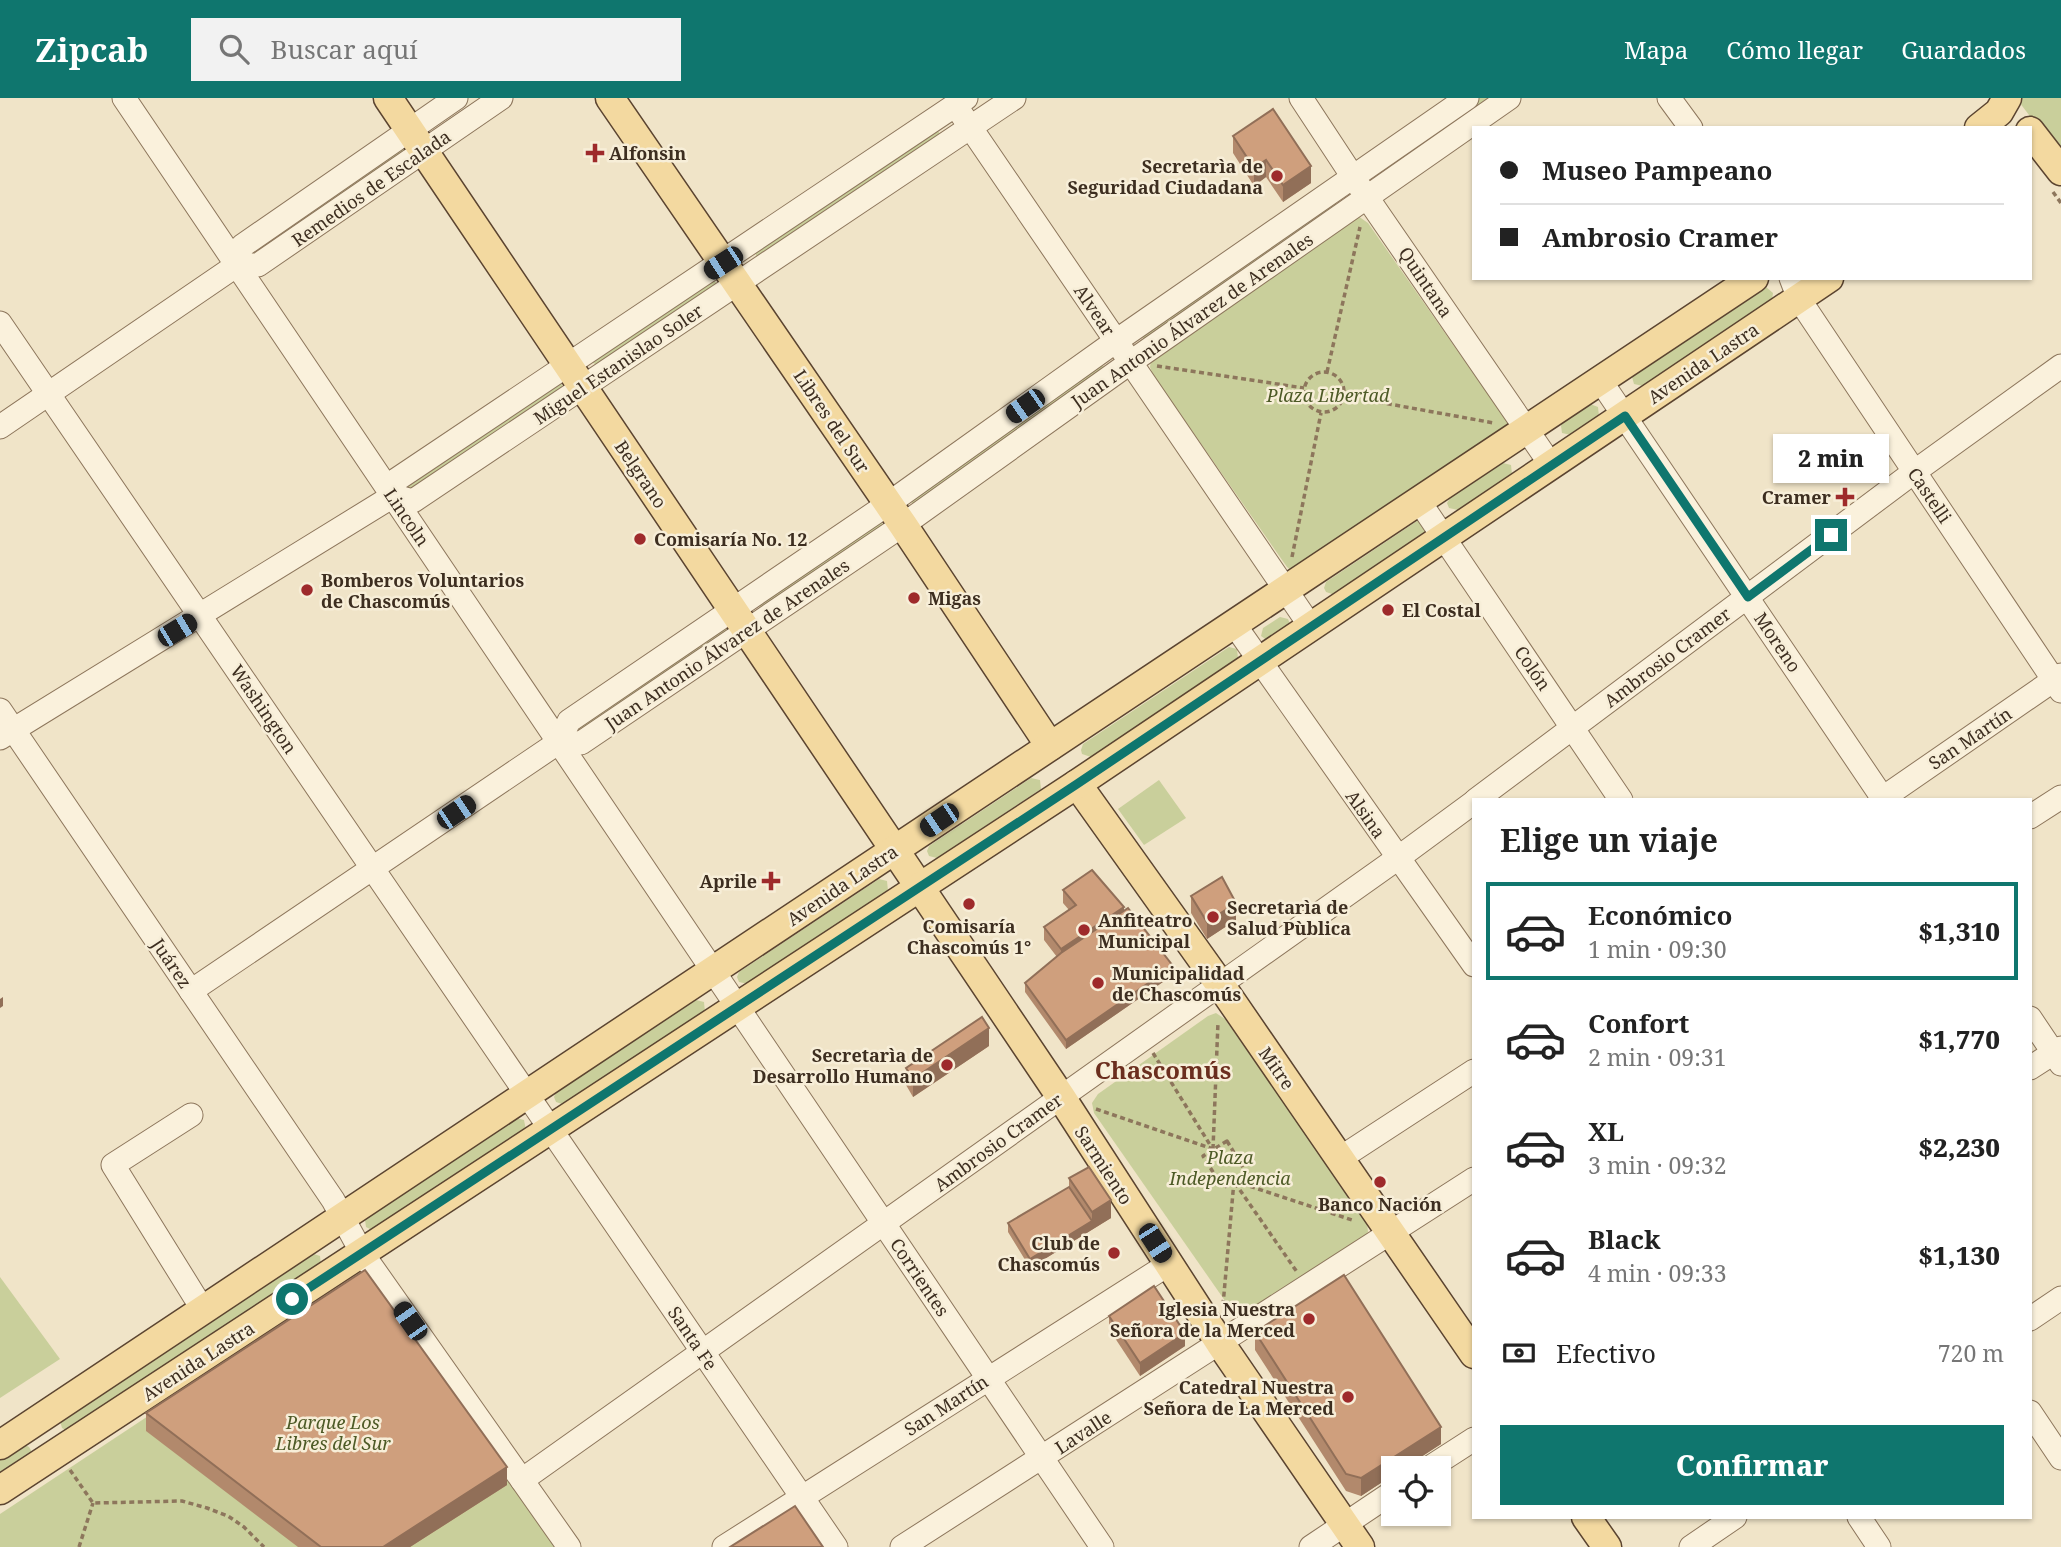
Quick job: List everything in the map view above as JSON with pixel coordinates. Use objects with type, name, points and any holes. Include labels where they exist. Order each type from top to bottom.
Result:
[{"type":"main road","name":"Belgrano","points":[[388,98],[920,887]]},
{"type":"main road","name":"Libres del Sur","points":[[610,98],[896,515],[1050,746]]},
{"type":"main road","points":[[1982,126],[1999,112],[2008,98],[2026,126]]},
{"type":"main road","name":"Avenida Lastra","points":[[0,1445],[1751,280]]},
{"type":"main road","name":"Avenida Lastra","points":[[0,1490],[1077,784],[1625,416],[1795,288],[1822,280]]},
{"type":"main road","points":[[1050,746],[1065,746],[1079,757],[1083,773],[1077,784]]},
{"type":"main road","name":"Mitre","points":[[1077,784],[1219,983],[1472,1351]]},
{"type":"main road","name":"Sarmiento","points":[[920,887],[1220,1343],[1352,1536]]},
{"type":"main road","points":[[1587,1519],[1607,1547]]},
{"type":"street","name":"Lincoln","points":[[124,98],[713,971]]},
{"type":"street","name":"Remedios de Escalada","points":[[416,141],[456,98]]},
{"type":"street","name":"Remedios de Escalada","points":[[0,427],[237,265],[242,246],[416,141],[501,98]]},
{"type":"street","name":"Miguel Estanislao Soler","points":[[6,734],[393,496],[396,480],[575,376],[730,273],[1014,98]]},
{"type":"street","name":"Quintana","points":[[1301,98],[1551,465]]},
{"type":"street","name":"Juan Antonio Álvarez de Arenales","points":[[896,515],[1116,341],[1467,98]]},
{"type":"street","name":"Juan Antonio Álvarez de Arenales","points":[[191,990],[559,742],[569,721],[740,620],[1131,362],[1509,98]]},
{"type":"street","points":[[1669,98],[1689,126]]},
{"type":"street","name":"Miguel Estanislao Soler","points":[[730,273],[957,101]]},
{"type":"street","name":"Alvear","points":[[957,101],[970,127],[1311,627]]},
{"type":"street","name":"Castelli","points":[[1795,288],[1914,472],[2058,682]]},
{"type":"street","name":"Washington","points":[[0,323],[527,1095]]},
{"type":"street","name":"Ambrosio Cramer","points":[[1479,798],[1914,472],[2061,366]]},
{"type":"street","name":"Moreno","points":[[1600,380],[1881,798]]},
{"type":"street","name":"Colón","points":[[1419,501],[1620,798]]},
{"type":"street","name":"Alsina","points":[[1234,624],[1472,962]]},
{"type":"street","name":"San Martín","points":[[1884,798],[2058,682]]},
{"type":"street","name":"Juárez","points":[[0,710],[6,734],[191,990],[334,1200],[362,1253],[569,1547]]},
{"type":"street","points":[[2032,816],[2061,797]]},
{"type":"street","name":"Ambrosio Cramer","points":[[522,1480],[885,1224],[1472,803]]},
{"type":"street","name":"Corrientes","points":[[713,971],[1102,1547]]},
{"type":"street","points":[[2032,1021],[2058,1055],[2032,1068]]},
{"type":"street","points":[[1339,1159],[1472,1072]]},
{"type":"street","name":"Santa Fe","points":[[527,1095],[836,1547]]},
{"type":"street","points":[[191,1115],[113,1165],[203,1310]]},
{"type":"street","name":"Lavalle","points":[[902,1547],[1472,1180]]},
{"type":"street","name":"San Martín","points":[[724,1547],[1168,1264]]},
{"type":"street","points":[[2032,1318],[2061,1298]]},
{"type":"street","points":[[2032,1415],[2061,1458]]},
{"type":"street","points":[[37,1420],[58,1452]]},
{"type":"street","points":[[1448,1456],[1472,1440]]},
{"type":"street","points":[[1311,1547],[1352,1536],[1381,1505]]},
{"type":"street","points":[[1691,1547],[1732,1519]]},
{"type":"street","points":[[1860,1519],[1880,1547]]},
{"type":"path","points":[[1328,372],[1367,197]]},
{"type":"path","points":[[1131,362],[1304,388]]},
{"type":"path","points":[[1328,372],[1343,383],[1345,396],[1333,411],[1321,413],[1309,407],[1304,388],[1315,374],[1328,372]]},
{"type":"path","points":[[1345,396],[1527,429]]},
{"type":"path","points":[[1285,590],[1321,413]]},
{"type":"path","points":[[1213,1149],[1219,983]]},
{"type":"path","points":[[1143,1038],[1213,1149]]},
{"type":"path","points":[[1060,1097],[1213,1149]]},
{"type":"path","points":[[1227,1141],[1247,1174],[1223,1188],[1203,1156],[1213,1149],[1227,1141]]},
{"type":"path","points":[[1234,1181],[1390,1233]]},
{"type":"path","points":[[1234,1181],[1307,1286]]},
{"type":"path","points":[[1220,1343],[1234,1181]]},
{"type":"path","points":[[58,1452],[93,1503]]},
{"type":"path","points":[[93,1503],[182,1502],[207,1508],[228,1516],[244,1527],[264,1547]]},
{"type":"path","points":[[79,1547],[93,1503]]},
{"type":"green space","points":[[1479,98],[1498,98],[1375,181],[1373,179],[1374,171]]},
{"type":"green space","points":[[2016,98],[2061,98],[2061,157]]},
{"type":"green space","points":[[937,130],[941,135],[757,258],[755,252]]},
{"type":"green space","points":[[404,147],[406,152],[254,258],[249,251]]},
{"type":"green space","points":[[1335,202],[1337,206],[1145,341],[1142,336]]},
{"type":"green space","name":"Plaza Libertad","points":[[1358,216],[1368,223],[1510,429],[1294,573],[1287,567],[1153,375],[1151,360]]},
{"type":"green space","points":[[713,279],[717,284],[598,365],[593,363],[592,360]]},
{"type":"green space","points":[[1766,287],[1773,293],[1772,300],[1643,386],[1634,384],[1634,374]]},
{"type":"green space","points":[[1101,365],[1104,367],[914,506],[911,501]]},
{"type":"green space","points":[[561,383],[563,387],[413,491],[407,491],[404,484]]},
{"type":"green space","points":[[1590,404],[1598,407],[1599,416],[1571,435],[1562,433],[1562,423]]},
{"type":"green space","points":[[1503,463],[1511,465],[1512,474],[1458,510],[1449,508],[1447,503],[1450,498]]},
{"type":"green space","points":[[880,521],[885,526],[761,608],[758,604]]},
{"type":"green space","points":[[1417,521],[1427,529],[1426,533],[1335,595],[1326,592],[1326,582]]},
{"type":"green space","points":[[1280,617],[1288,619],[1290,624],[1268,641],[1261,636],[1263,628]]},
{"type":"green space","points":[[726,627],[728,632],[578,732],[575,725]]},
{"type":"green space","points":[[1229,647],[1237,649],[1238,658],[1091,757],[1082,754],[1083,744]]},
{"type":"green space","points":[[1031,778],[1040,780],[1041,789],[937,858],[929,856],[929,846]]},
{"type":"green space","points":[[1159,780],[1186,818],[1144,845],[1118,809]]},
{"type":"green space","points":[[879,879],[887,881],[888,891],[748,984],[739,982],[739,972]]},
{"type":"green space","points":[[696,1000],[704,1002],[705,1012],[565,1105],[556,1102],[556,1092]]},
{"type":"green space","name":"Plaza Independencia","points":[[1216,1013],[1225,1019],[1367,1222],[1368,1232],[1363,1239],[1246,1314],[1237,1313],[1230,1308],[1094,1113],[1092,1103],[1098,1094]]},
{"type":"green space","points":[[516,1118],[524,1120],[526,1130],[372,1230],[366,1227],[367,1217]]},
{"type":"green space","points":[[311,1253],[320,1256],[321,1265],[67,1431],[62,1428],[60,1421]]},
{"type":"green space","points":[[0,1277],[60,1359],[0,1398]]},
{"type":"green space","name":"Parque Los Libres del Sur","points":[[365,1280],[559,1547],[0,1547],[0,1514],[348,1284]]},
{"type":"green space","points":[[25,1445],[32,1452],[0,1476],[0,1458]]},
{"type":"building","points":[[1273,109],[1311,166],[1283,185],[1266,160],[1254,168],[1233,136]]},
{"type":"building","name":"Anfiteatro Municipal","points":[[1092,870],[1124,907],[1061,949],[1044,927],[1076,905],[1063,890]]},
{"type":"building","points":[[1222,877],[1236,903],[1207,922],[1191,896]]},
{"type":"building","name":"Municipalidad de Chascomús","points":[[1128,908],[1173,966],[1066,1040],[1025,983],[1061,953]]},
{"type":"building","points":[[982,1017],[989,1028],[913,1079],[906,1068]]},
{"type":"building","points":[[1089,1167],[1111,1200],[1092,1212],[1069,1178]]},
{"type":"building","points":[[1069,1187],[1092,1221],[1030,1259],[1008,1223]]},
{"type":"building","name":"Parque Los Libres del Sur","points":[[365,1270],[507,1467],[383,1547],[321,1547],[146,1413]]},
{"type":"building","name":"Catedral Nuestra Señora de La Merced","points":[[1344,1275],[1441,1427],[1396,1456],[1381,1456],[1381,1465],[1361,1478],[1346,1474],[1255,1332]]},
{"type":"building","points":[[1154,1286],[1185,1333],[1140,1363],[1109,1316]]},
{"type":"building","points":[[795,1506],[823,1547],[730,1547]]},
{"type":"place","name":"Alfonsin","points":[[595,153]]},
{"type":"place","name":"Secretarìa de Seguridad Ciudadana","points":[[1277,176]]},
{"type":"place","name":"Cramer","points":[[1845,497]]},
{"type":"place","name":"Comisaría No. 12","points":[[640,539]]},
{"type":"place","name":"Bomberos Voluntarios de Chascomús","points":[[307,590]]},
{"type":"place","name":"Migas","points":[[914,598]]},
{"type":"place","name":"El Costal","points":[[1388,610]]},
{"type":"place","name":"Aprile","points":[[771,881]]},
{"type":"place","name":"Comisaría Chascomús 1°","points":[[969,904]]},
{"type":"place","name":"Secretarìa de Salud Pùblica","points":[[1213,917]]},
{"type":"place","name":"Anfiteatro Municipal","points":[[1084,930]]},
{"type":"place","name":"Municipalidad de Chascomús","points":[[1098,983]]},
{"type":"place","name":"Secretarìa de Desarrollo Humano","points":[[947,1065]]},
{"type":"place","name":"Banco Nación","points":[[1380,1182]]},
{"type":"place","name":"Club de Chascomús","points":[[1114,1253]]},
{"type":"place","name":"Iglesia Nuestra Señora de la Merced","points":[[1309,1319]]},
{"type":"place","name":"Catedral Nuestra Señora de La Merced","points":[[1348,1397]]},
{"type":"district","name":"Chascomús","points":[[1163,1069]]},
{"type":"route","points":[[292,1299],[1077,784],[1625,416],[1748,597],[1831,535]]}]
